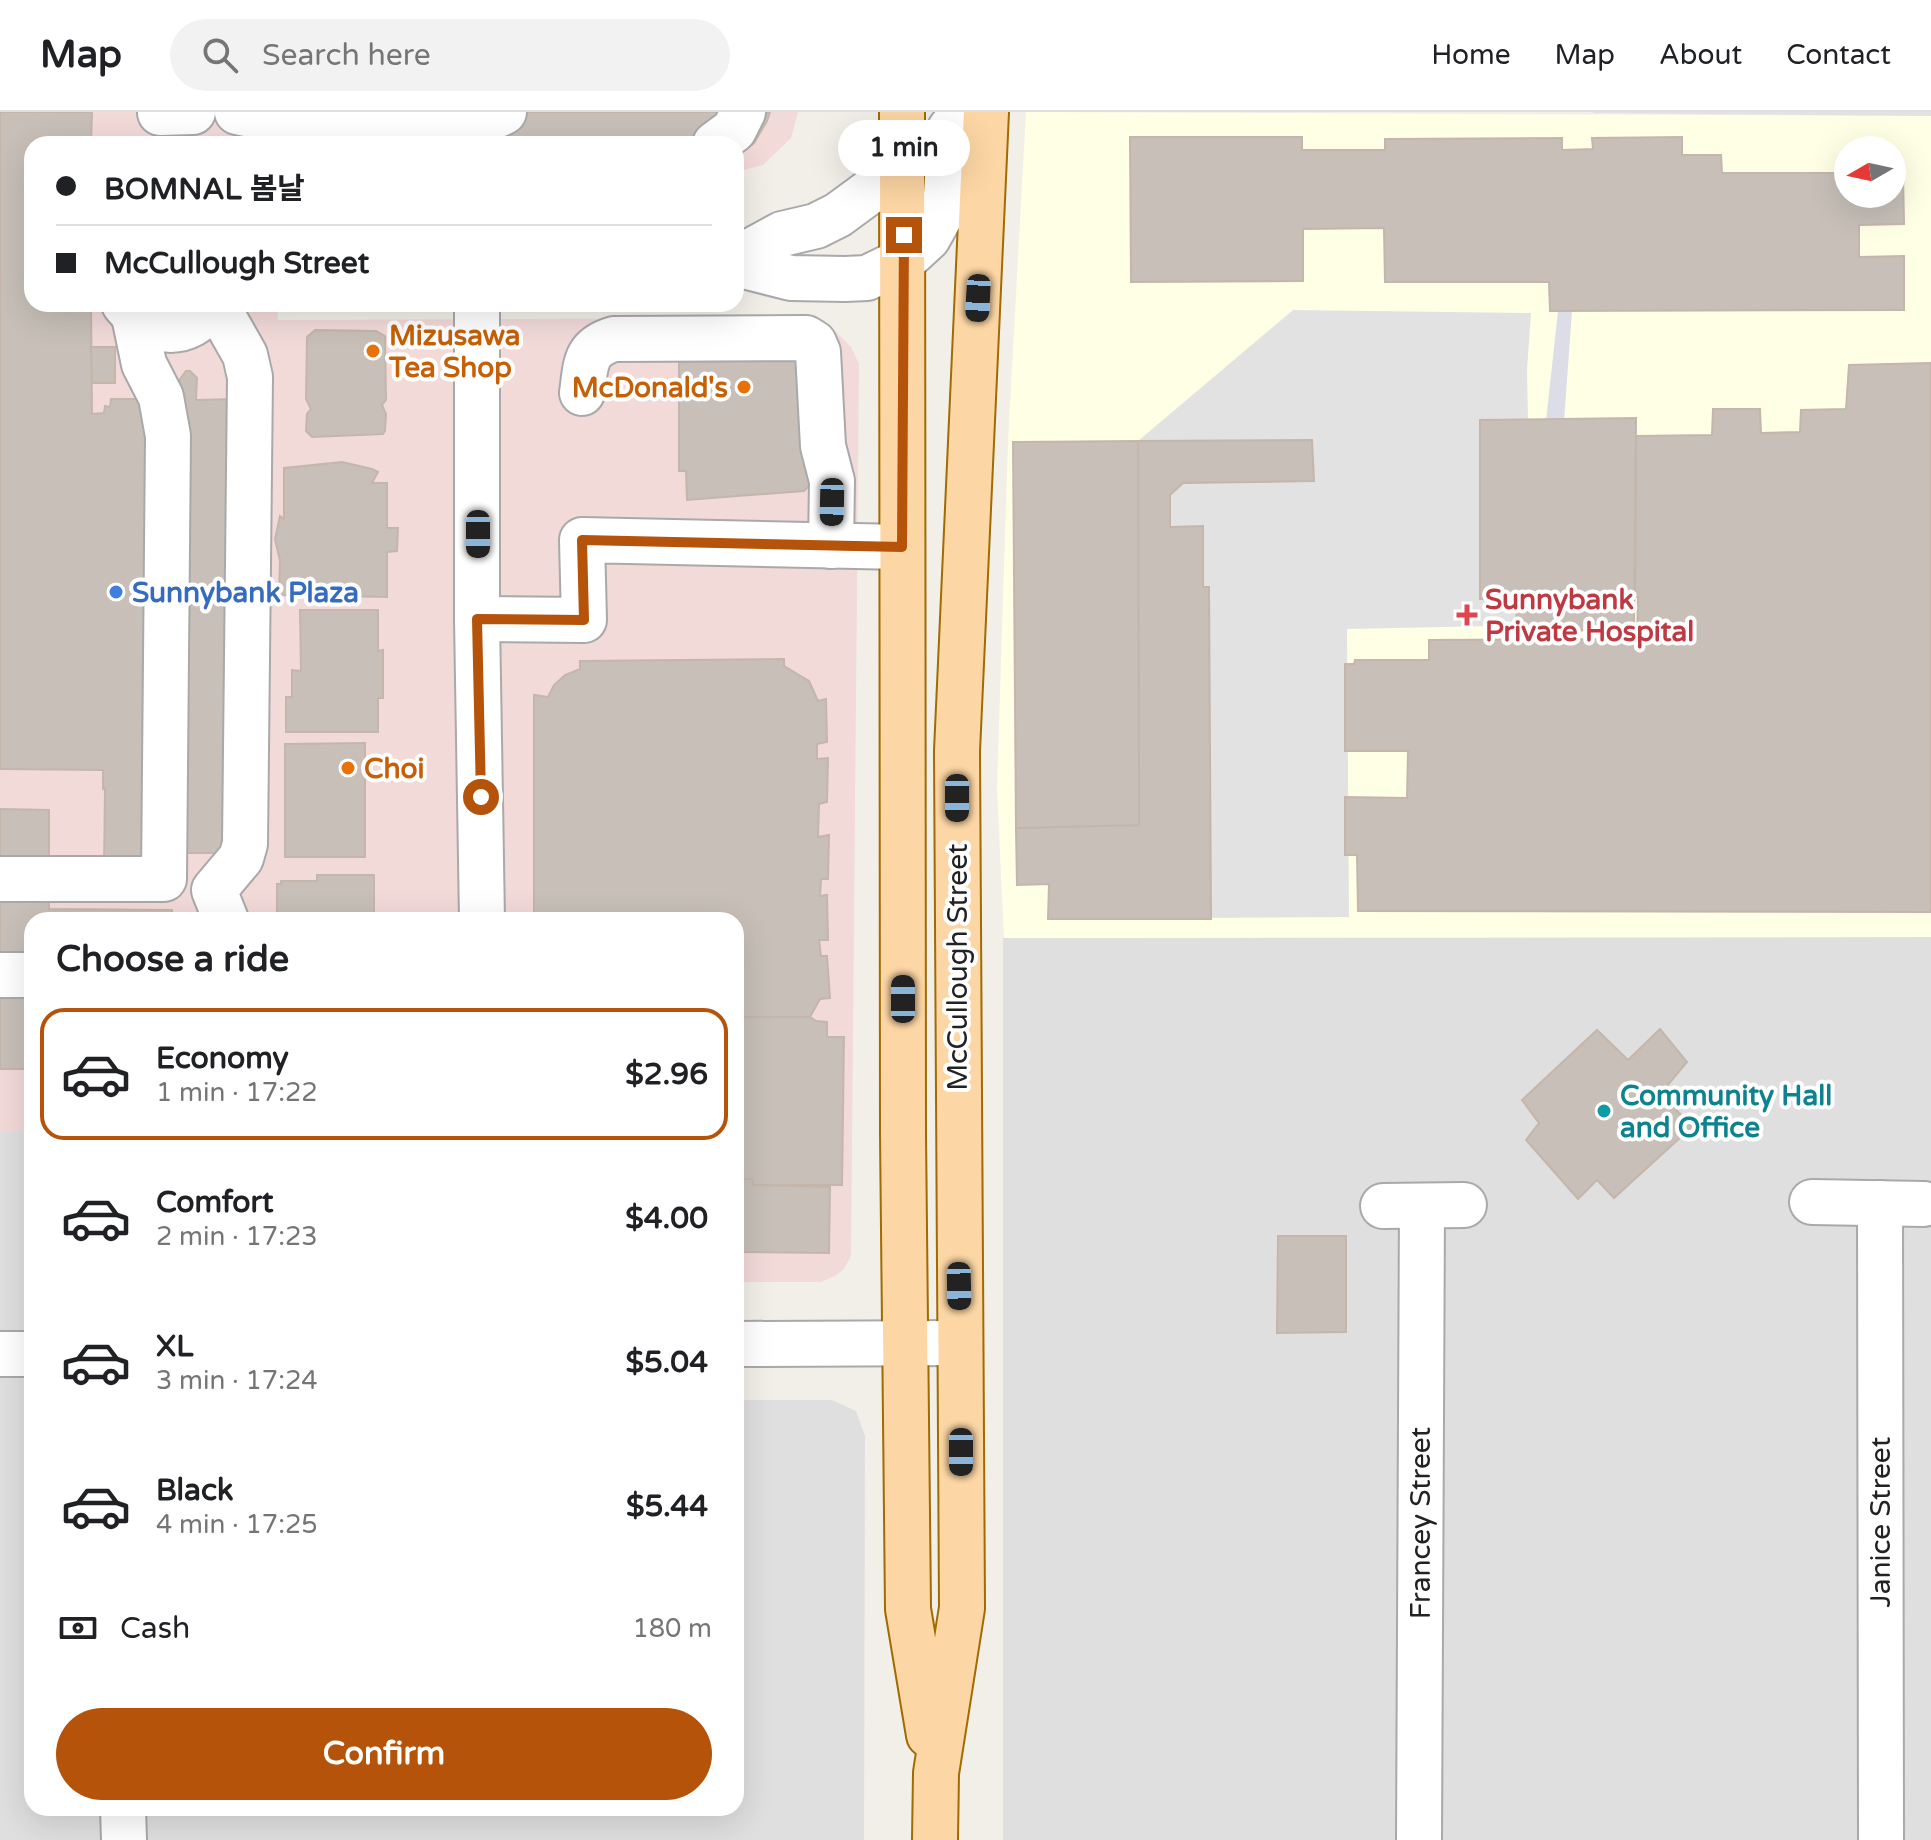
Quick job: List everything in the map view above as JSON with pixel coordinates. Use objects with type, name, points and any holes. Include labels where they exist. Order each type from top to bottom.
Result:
[{"type":"main road","name":"McCullough Street","points":[[902,112],[903,1134],[908,1609],[936,1773]]},
{"type":"main road","name":"McCullough Street","points":[[935,1840],[936,1773],[962,1608],[957,751],[986,112]]},
{"type":"street","points":[[252,125],[464,123],[504,112]]},
{"type":"street","points":[[726,136],[734,130],[743,112]]},
{"type":"street","points":[[744,264],[791,278],[845,279],[867,278],[904,260],[928,238],[941,215],[946,195],[950,129],[964,112]]},
{"type":"street","points":[[744,257],[782,234],[816,226],[838,215],[872,190],[903,158]]},
{"type":"street","points":[[0,879],[164,879],[168,436],[161,397],[144,364],[130,312]]},
{"type":"street","points":[[131,312],[145,324],[171,330],[197,322],[206,312]]},
{"type":"street","points":[[219,312],[245,355],[250,377],[245,844],[220,905]]},
{"type":"street","points":[[477,312],[477,619],[482,912]]},
{"type":"street","points":[[582,393],[587,359],[598,344],[614,339],[806,338],[814,343],[818,352],[823,446],[832,481],[831,546]]},
{"type":"street","points":[[477,619],[584,620],[582,540],[902,547]]},
{"type":"street","points":[[0,975],[24,975]]},
{"type":"street","points":[[1812,1202],[1924,1204]]},
{"type":"street","name":"Janice Street","points":[[1880,1203],[1881,1840]]},
{"type":"street","name":"Francey Street","points":[[1419,1840],[1402,1206],[1464,1205]]},
{"type":"street","points":[[744,1344],[960,1343]]},
{"type":"street","points":[[0,1354],[24,1354]]},
{"type":"street","points":[[123,1816],[124,1840]]},
{"type":"shaded area","points":[[0,112],[798,112],[791,138],[763,165],[744,170],[744,136],[24,136],[24,312],[278,312],[278,320],[801,318],[833,329],[851,347],[859,364],[851,1256],[844,1269],[821,1282],[744,1282],[744,912],[24,912],[24,1132],[0,1132]]},
{"type":"shaded area","name":"Sunnybank Private Hospital","points":[[1026,112],[1931,116],[1931,937],[1004,938],[997,788],[1008,441]]},
{"type":"shaded area","points":[[1931,112],[1931,116],[1593,113]]},
{"type":"shaded area","points":[[1293,310],[1531,313],[1527,370],[1532,625],[1347,629],[1349,917],[1048,919],[1048,884],[1017,885],[1016,828],[1139,825],[1138,441]]},
{"type":"shaded area","points":[[1558,311],[1572,311],[1564,421],[1546,421]]},
{"type":"shaded area","points":[[1931,937],[1931,1840],[1003,1840],[1003,938]]},
{"type":"shaded area","points":[[0,1132],[24,1132],[24,1816],[744,1816],[744,1400],[832,1400],[856,1411],[865,1436],[864,1840],[0,1840]]},
{"type":"building","name":"Sunnybank Plaza","points":[[0,112],[92,112],[91,136],[24,136],[24,312],[91,312],[92,414],[104,413],[105,406],[110,407],[111,399],[180,399],[180,379],[186,371],[197,378],[196,400],[233,399],[230,853],[148,853],[147,867],[104,871],[103,770],[0,769]]},
{"type":"building","points":[[297,112],[770,112],[754,143],[744,150],[744,136],[297,136]]},
{"type":"building","points":[[1130,137],[1302,137],[1302,150],[1385,150],[1385,139],[1562,138],[1562,150],[1593,149],[1592,138],[1682,137],[1682,155],[1721,155],[1722,173],[1834,173],[1834,208],[1904,208],[1904,224],[1859,225],[1859,257],[1904,256],[1904,310],[1550,311],[1549,282],[1385,282],[1384,228],[1303,229],[1303,281],[1131,282]]},
{"type":"building","points":[[315,330],[376,331],[385,336],[386,400],[382,405],[386,414],[383,434],[312,437],[306,431],[307,414],[311,409],[306,399],[307,337]]},
{"type":"building","name":"McDonald's","points":[[719,343],[808,343],[811,484],[804,491],[687,500],[686,471],[679,471],[679,362],[718,361]]},
{"type":"building","points":[[91,347],[115,347],[115,383],[92,383]]},
{"type":"building","points":[[1931,363],[1931,912],[1358,911],[1357,855],[1345,855],[1345,797],[1407,798],[1408,751],[1345,751],[1345,664],[1354,664],[1355,660],[1429,660],[1429,640],[1637,639],[1636,436],[1712,435],[1713,409],[1760,409],[1761,433],[1800,432],[1801,410],[1846,409],[1849,365]]},
{"type":"building","points":[[1636,418],[1634,631],[1517,630],[1516,598],[1480,599],[1480,420]]},
{"type":"building","points":[[1312,440],[1314,481],[1183,483],[1170,495],[1170,527],[1203,526],[1203,587],[1209,587],[1211,919],[1048,919],[1049,884],[1017,885],[1016,828],[1139,825],[1138,441]]},
{"type":"building","points":[[1138,441],[1139,825],[1016,828],[1013,442]]},
{"type":"building","points":[[342,462],[378,472],[372,483],[387,483],[387,528],[398,528],[397,551],[387,552],[387,597],[279,595],[280,561],[275,539],[280,516],[284,519],[284,468]]},
{"type":"building","points":[[300,610],[378,610],[378,651],[383,650],[383,698],[378,698],[378,732],[286,732],[286,697],[292,697],[292,670],[301,671]]},
{"type":"building","points":[[784,659],[784,666],[809,681],[818,701],[826,699],[827,742],[817,744],[817,759],[828,758],[827,802],[819,804],[818,837],[829,835],[828,879],[821,879],[820,896],[827,895],[828,940],[819,940],[821,956],[827,956],[830,998],[820,999],[810,1017],[744,1017],[744,912],[534,912],[534,695],[548,697],[554,685],[565,675],[580,669],[580,661]]},
{"type":"building","points":[[365,743],[365,857],[285,857],[285,744]]},
{"type":"building","points":[[0,809],[49,810],[49,909],[172,912],[24,912],[24,1069],[0,1069]]},
{"type":"building","points":[[317,875],[374,875],[374,912],[277,912],[277,884],[281,881],[317,881]]},
{"type":"building","points":[[744,1017],[810,1017],[827,1022],[827,1037],[844,1037],[842,1185],[753,1185],[752,1179],[744,1179]]},
{"type":"building","name":"Community Hall and Office","points":[[1660,1029],[1687,1062],[1661,1093],[1692,1127],[1614,1198],[1597,1180],[1578,1199],[1526,1140],[1539,1123],[1522,1100],[1597,1030],[1628,1060]]},
{"type":"building","points":[[744,1179],[752,1179],[753,1185],[830,1187],[829,1253],[744,1252]]},
{"type":"building","points":[[1278,1236],[1346,1236],[1346,1332],[1277,1333]]},
{"type":"place","name":"Mizusawa Tea Shop","points":[[373,351]]},
{"type":"place","name":"McDonald's","points":[[744,387]]},
{"type":"place","name":"Sunnybank Plaza","points":[[116,592]]},
{"type":"place","name":"Sunnybank Private Hospital","points":[[1467,615]]},
{"type":"place","name":"Choi","points":[[348,768]]},
{"type":"place","name":"Community Hall and Office","points":[[1604,1111]]},
{"type":"route","points":[[481,797],[477,619],[584,620],[582,540],[902,547],[904,235]]}]
